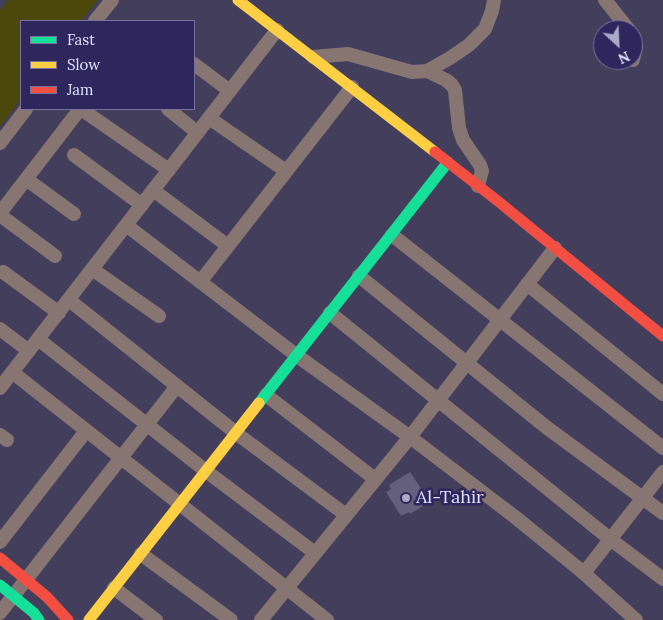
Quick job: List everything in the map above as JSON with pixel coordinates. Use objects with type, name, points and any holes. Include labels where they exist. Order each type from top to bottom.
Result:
[{"type":"street","points":[[96,20],[112,0]]},
{"type":"street","points":[[238,0],[448,162],[663,336]]},
{"type":"street","points":[[312,57],[348,54],[412,72],[427,71],[469,45],[485,29],[492,12],[494,0]]},
{"type":"street","points":[[605,0],[621,20]]},
{"type":"street","points":[[1,386],[277,30]]},
{"type":"street","points":[[195,65],[230,90]]},
{"type":"street","points":[[427,71],[446,80],[455,90],[459,128],[482,171],[478,186]]},
{"type":"street","points":[[200,282],[352,87]]},
{"type":"street","points":[[0,142],[25,110]]},
{"type":"street","points":[[56,256],[0,214],[79,110]]},
{"type":"street","points":[[81,110],[169,170]]},
{"type":"street","points":[[169,110],[198,132]]},
{"type":"street","points":[[209,118],[286,172]]},
{"type":"street","points":[[74,154],[142,205]]},
{"type":"street","points":[[89,620],[448,162]]},
{"type":"street","points":[[26,179],[74,214]]},
{"type":"street","points":[[153,190],[228,246]]},
{"type":"street","points":[[126,225],[296,356],[410,437],[515,517],[584,573],[636,620]]},
{"type":"street","points":[[392,234],[663,448]]},
{"type":"street","points":[[261,620],[410,437],[555,248]]},
{"type":"street","points":[[92,269],[159,316]]},
{"type":"street","points":[[2,272],[59,312]]},
{"type":"street","points":[[359,276],[546,427],[663,514]]},
{"type":"street","points":[[527,284],[663,394]]},
{"type":"street","points":[[69,300],[236,433],[346,515]]},
{"type":"street","points":[[330,313],[610,540],[663,579]]},
{"type":"street","points":[[0,329],[29,351]]},
{"type":"street","points":[[38,339],[206,471],[315,553]]},
{"type":"street","points":[[12,372],[327,620]]},
{"type":"street","points":[[0,613],[177,386]]},
{"type":"street","points":[[266,395],[375,479]]},
{"type":"street","points":[[0,542],[86,431]]},
{"type":"street","points":[[584,573],[663,472]]},
{"type":"street","points":[[141,554],[231,620]]},
{"type":"street","points":[[0,558],[47,596],[68,620]]},
{"type":"street","points":[[0,585],[34,613],[38,620]]},
{"type":"street","points":[[114,588],[156,620]]},
{"type":"shaded area","points":[[8,0],[98,0],[82,20],[20,20],[20,100],[0,127],[0,10]]},
{"type":"building","points":[[410,472],[428,499],[422,503],[423,506],[410,514],[409,512],[401,516],[386,492],[391,489],[389,485]]},
{"type":"traffic: fast","points":[[259,403],[448,162]]},
{"type":"traffic: fast","points":[[0,585],[34,613],[39,620]]},
{"type":"traffic: slow","points":[[238,0],[435,152]]},
{"type":"traffic: slow","points":[[89,620],[259,403]]},
{"type":"traffic: jam","points":[[435,152],[663,336]]},
{"type":"traffic: jam","points":[[0,558],[47,597],[68,620]]},
{"type":"place","name":"Al-Tahir","points":[[406,498]]}]
